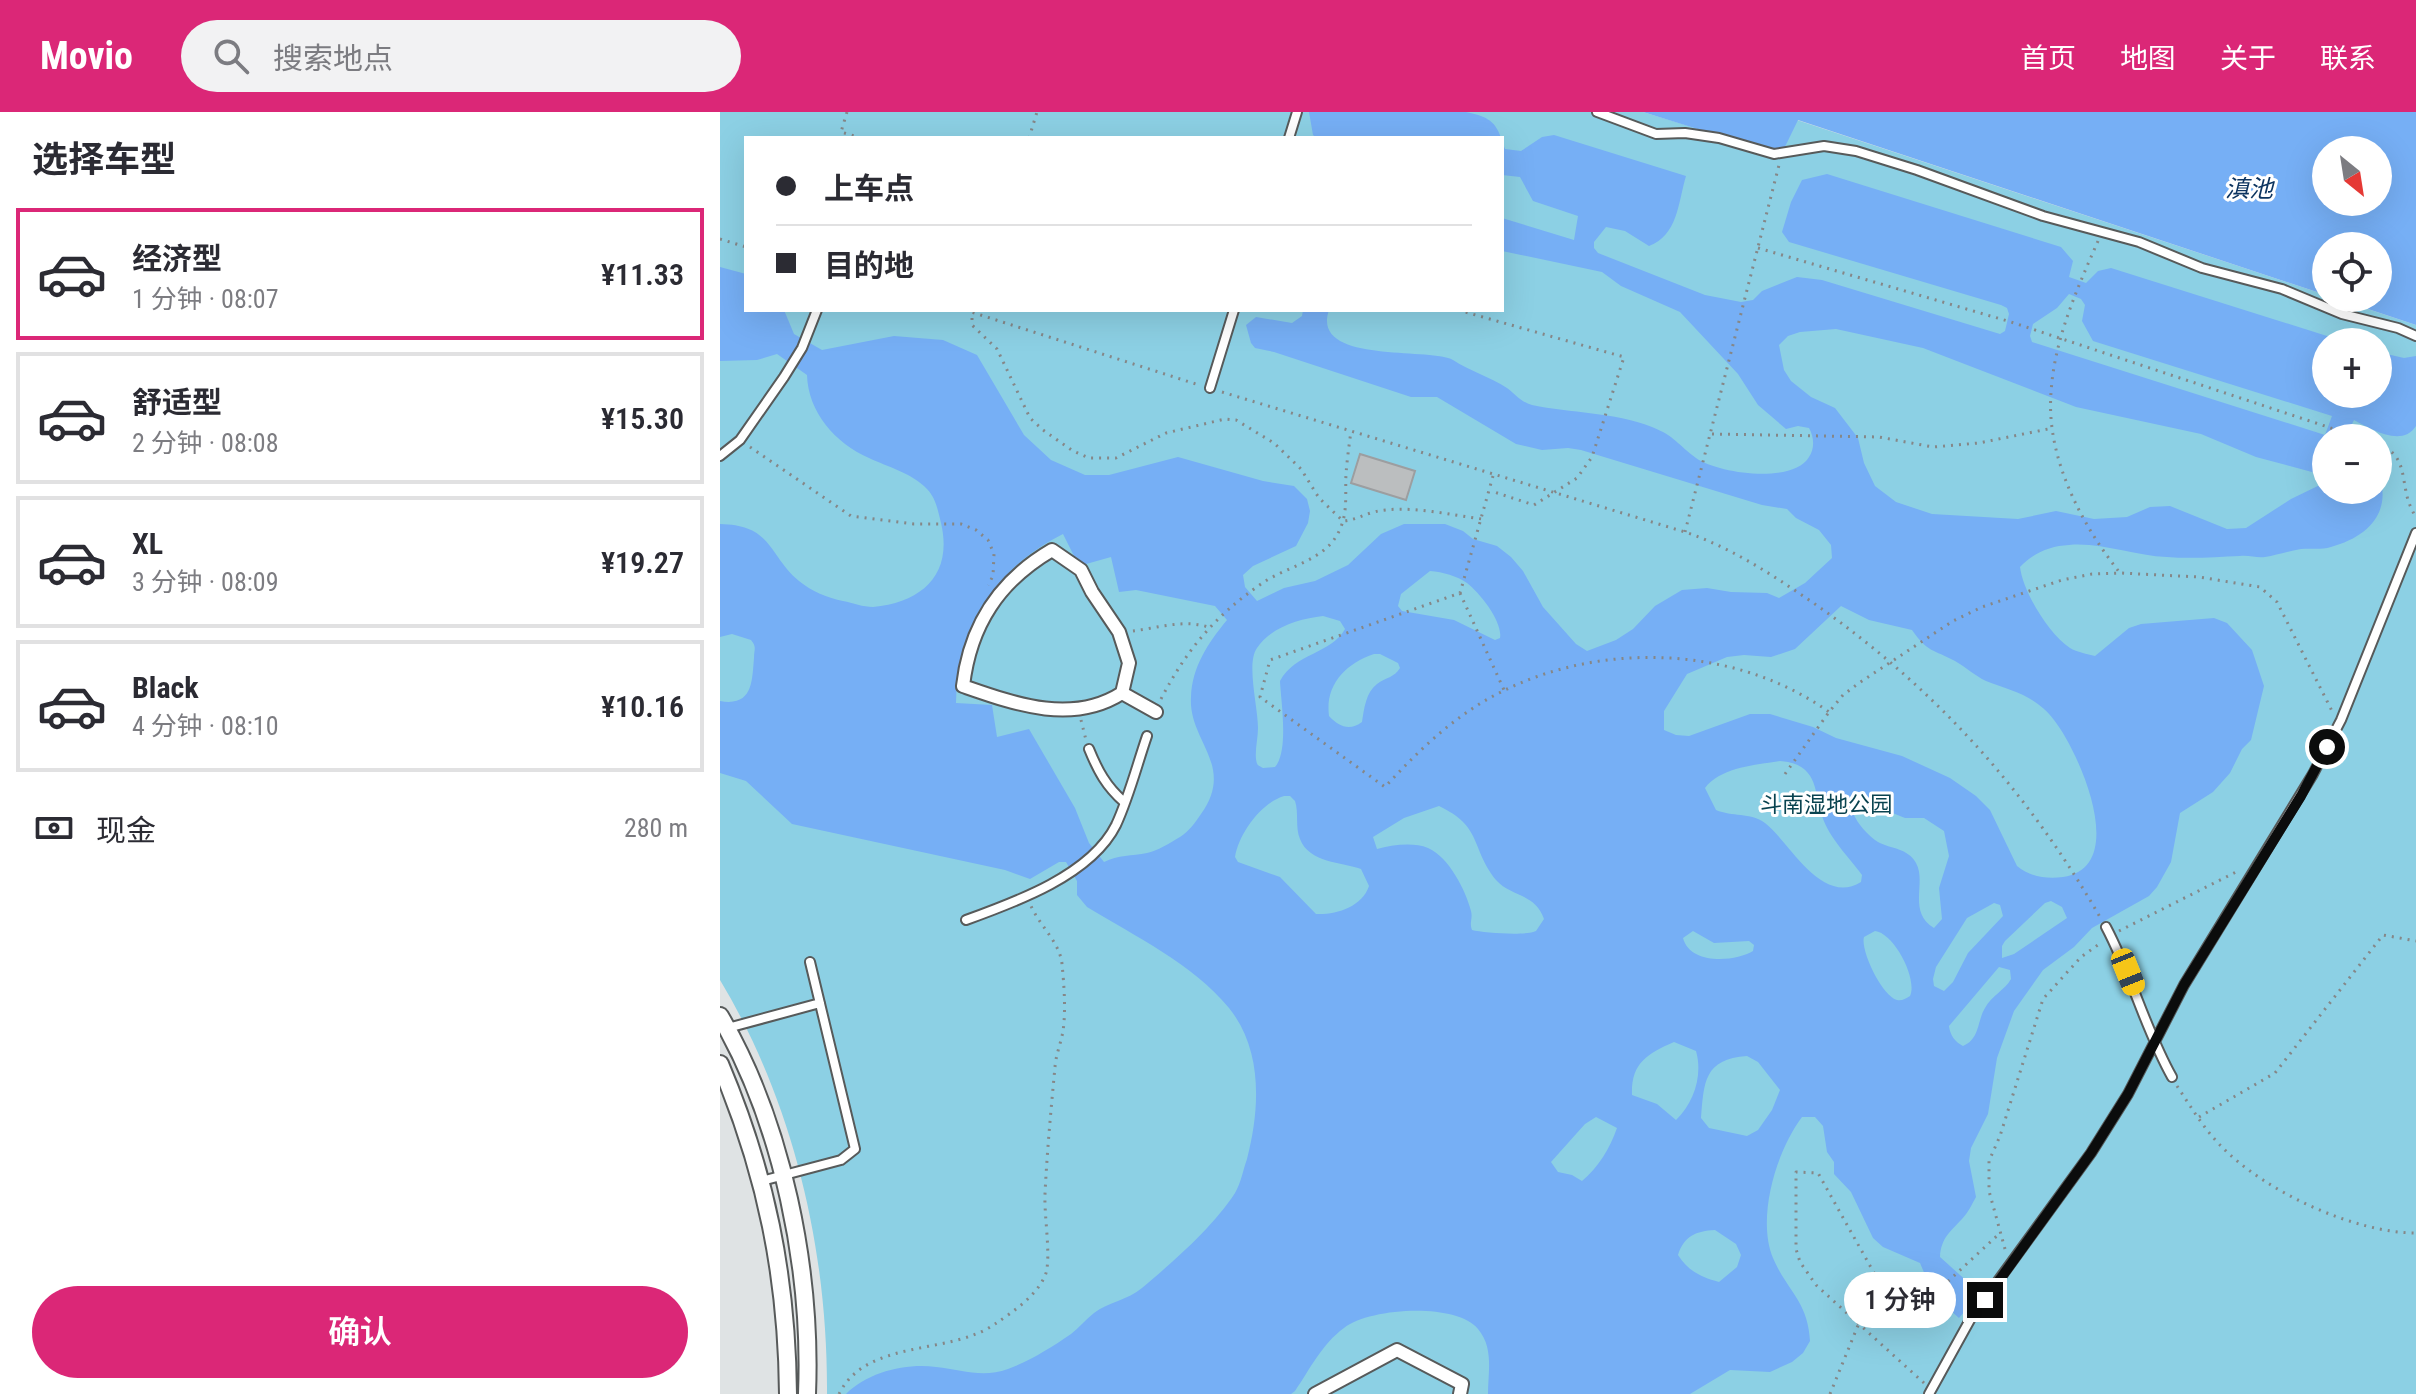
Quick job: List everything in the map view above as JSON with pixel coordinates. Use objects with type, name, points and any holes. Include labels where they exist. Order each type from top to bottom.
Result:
[{"type":"street","points":[[1052,550],[1081,570],[1119,632],[1129,663],[1122,693],[1103,705],[1078,709],[1026,707],[963,686],[972,643],[996,598],[1012,578],[1052,550]]},
{"type":"street","points":[[1122,693],[1156,712]]},
{"type":"street","points":[[722,1025],[756,1093],[783,1176],[799,1249],[807,1308],[807,1394]]},
{"type":"street","points":[[720,1064],[748,1134],[762,1181],[782,1285],[788,1394]]},
{"type":"street","points":[[1315,1394],[1397,1350],[1462,1384],[1460,1394]]},
{"type":"lane","points":[[1290,136],[1297,112]]},
{"type":"lane","points":[[1597,112],[1656,134],[1700,135],[1774,154],[1809,146],[1856,151],[2043,216],[2139,242],[2202,268],[2282,289],[2342,314],[2398,328],[2416,336]]},
{"type":"lane","points":[[720,456],[740,440],[802,348],[816,312]]},
{"type":"lane","points":[[1210,388],[1233,312]]},
{"type":"lane","points":[[1930,1392],[1971,1318],[2091,1153],[2128,1094],[2184,985],[2313,774],[2341,720],[2416,533]]},
{"type":"lane","points":[[2405,565],[2416,570]]},
{"type":"lane","points":[[966,920],[1057,881],[1095,853],[1116,824],[1147,736]]},
{"type":"lane","points":[[1089,749],[1109,789],[1124,802]]},
{"type":"lane","points":[[2108,932],[2128,972],[2158,1053],[2172,1077]]},
{"type":"lane","points":[[762,1181],[841,1160],[855,1149],[810,962]]},
{"type":"lane","points":[[722,1025],[820,1003]]},
{"type":"path","points":[[847,112],[841,132],[854,136]]},
{"type":"path","points":[[1030,136],[1037,112]]},
{"type":"path","points":[[1685,532],[1766,208],[1783,154]]},
{"type":"path","points":[[2102,232],[2060,338],[2052,382],[2051,410],[2060,462],[2082,514],[2120,573]]},
{"type":"path","points":[[720,239],[744,246]]},
{"type":"path","points":[[1758,248],[2011,322],[2324,424]]},
{"type":"path","points":[[971,312],[972,325],[997,349],[1030,418],[1050,436],[1089,458],[1116,458],[1166,433],[1225,419],[1236,420],[1274,443],[1301,469],[1319,498],[1343,521],[1356,520],[1374,512],[1419,511],[1482,519]]},
{"type":"path","points":[[974,312],[1493,476],[1685,532],[1733,552],[1837,620],[1931,697],[2015,789],[2073,870],[2108,932]]},
{"type":"path","points":[[1465,312],[1624,357],[1592,457],[1577,478],[1534,505],[1489,491]]},
{"type":"path","points":[[1710,434],[1879,437],[1933,447],[1979,443],[2053,428]]},
{"type":"path","points":[[1156,712],[1169,684],[1208,627],[1274,575],[1301,564],[1329,546],[1339,532],[1343,521],[1351,431]]},
{"type":"path","points":[[740,440],[851,516],[914,524],[961,524],[976,530],[988,540],[994,554],[993,576],[987,587],[996,598]]},
{"type":"path","points":[[2392,452],[2404,472],[2408,501],[2416,518]]},
{"type":"path","points":[[1493,476],[1460,593],[1504,690]]},
{"type":"path","points":[[1785,774],[1843,695],[1891,662],[1982,607],[2092,574],[2199,577],[2260,587],[2277,602],[2321,693],[2335,716],[2341,720]]},
{"type":"path","points":[[1460,593],[1270,660],[1260,697],[1385,787],[1455,721],[1504,690],[1572,666],[1657,657],[1697,661],[1762,676],[1829,712]]},
{"type":"path","points":[[1119,632],[1182,623],[1208,627]]},
{"type":"path","points":[[1078,709],[1089,749]]},
{"type":"path","points":[[2012,1262],[2000,1233],[1989,1191],[1989,1161],[2000,1136],[2043,999],[2108,932],[2262,859]]},
{"type":"path","points":[[839,1394],[844,1383],[858,1369],[881,1357],[927,1348],[993,1326],[1036,1291],[1047,1269],[1045,1193],[1055,1063],[1063,1029],[1062,962],[1057,944],[1041,926],[1026,896]]},
{"type":"path","points":[[2198,1117],[2275,1073],[2383,935],[2416,941]]},
{"type":"path","points":[[2172,1077],[2221,1146],[2256,1175],[2292,1197],[2350,1220],[2379,1229],[2416,1233]]},
{"type":"path","points":[[1930,1392],[1816,1285],[1800,1262],[1796,1249],[1796,1172],[1818,1173],[1883,1289],[1900,1302],[1915,1305],[1929,1299],[2000,1233]]},
{"type":"path","points":[[1830,1394],[1859,1323]]},
{"type":"green space","name":"斗南湿地公园","points":[[720,112],[1643,112],[1781,154],[1797,120],[2312,290],[2312,312],[2377,312],[2416,325],[2416,1394],[827,1394],[826,1340],[813,1233],[787,1127],[768,1076],[720,980]]},
{"type":"water","points":[[1309,112],[1466,112],[1488,119],[1496,126],[1500,136],[1314,136]]},
{"type":"water","name":"滇池","points":[[1643,112],[2416,112],[2416,325],[2377,312],[2392,312],[2392,232],[2312,232],[2312,290],[1798,120],[1781,155]]},
{"type":"water","points":[[1554,135],[1686,176],[1675,217],[1659,241],[1649,246],[1625,231],[1606,227],[1594,242],[1594,248],[1598,253],[1705,295],[1741,302],[1753,300],[1762,291],[1797,277],[1822,280],[2000,334],[2005,331],[2009,314],[2007,308],[2001,305],[1789,242],[1782,232],[1802,180],[1827,174],[2061,247],[2073,261],[2069,277],[2086,283],[2098,271],[2111,268],[2312,331],[2312,408],[2392,408],[2392,355],[2416,356],[2416,426],[2403,436],[2395,436],[2392,436],[2392,424],[2362,424],[2354,420],[2352,424],[2329,424],[2332,416],[2093,341],[2082,321],[2085,305],[2081,299],[2069,294],[2057,308],[2033,324],[2032,342],[2312,431],[2312,472],[2256,457],[2201,434],[2076,407],[1923,348],[1836,329],[1800,332],[1788,336],[1779,345],[1784,370],[1791,381],[1811,397],[1835,408],[1858,438],[1864,463],[1875,486],[1896,502],[1932,514],[2018,519],[2056,511],[2094,519],[2127,517],[2150,507],[2170,506],[2227,529],[2246,528],[2312,489],[2312,504],[2381,504],[2375,520],[2367,529],[2327,548],[2301,549],[2262,557],[2194,558],[2142,554],[2093,545],[2069,545],[2042,551],[2020,567],[2038,612],[2062,642],[2073,649],[2095,656],[2129,628],[2141,624],[2214,618],[2227,623],[2252,650],[2264,686],[2251,740],[2242,749],[2230,773],[2213,792],[2180,813],[2171,862],[2157,887],[2149,896],[2092,928],[2074,947],[2043,970],[2014,1011],[1997,1058],[1988,1114],[1971,1148],[1969,1161],[1976,1197],[1947,1236],[1940,1257],[1980,1293],[1959,1318],[1934,1296],[1920,1263],[1883,1247],[1873,1238],[1851,1192],[1834,1174],[1834,1162],[1827,1152],[1823,1126],[1815,1117],[1802,1117],[1777,1165],[1767,1223],[1773,1258],[1801,1306],[1810,1341],[1803,1353],[1792,1362],[1770,1372],[1730,1370],[1690,1394],[1488,1394],[1488,1352],[1478,1329],[1467,1320],[1451,1315],[1412,1311],[1372,1316],[1344,1328],[1323,1349],[1291,1394],[846,1394],[876,1375],[912,1366],[981,1373],[1008,1369],[1056,1344],[1100,1309],[1142,1288],[1204,1231],[1235,1193],[1251,1140],[1256,1080],[1248,1042],[1229,1008],[1181,964],[1087,907],[1077,895],[1077,881],[1066,862],[1059,862],[1030,879],[1005,870],[792,824],[746,781],[720,773],[720,701],[739,700],[749,690],[755,648],[751,640],[732,634],[720,637],[720,524],[737,526],[760,536],[789,571],[814,591],[869,607],[891,604],[920,592],[938,571],[944,541],[938,509],[930,493],[921,483],[857,452],[835,435],[818,414],[807,375],[777,354],[757,360],[720,361],[720,267],[744,273],[744,312],[785,312],[794,334],[822,350],[894,336],[943,340],[977,355],[1024,435],[1051,460],[1085,475],[1109,475],[1178,457],[1263,481],[1294,486],[1307,499],[1310,511],[1308,523],[1296,546],[1253,566],[1243,575],[1245,587],[1257,601],[1284,588],[1315,581],[1348,565],[1381,534],[1404,524],[1445,524],[1473,539],[1497,546],[1523,571],[1543,607],[1576,644],[1587,651],[1616,640],[1633,629],[1655,606],[1682,590],[1707,588],[1767,593],[1779,598],[1805,583],[1832,558],[1831,545],[1819,530],[1796,518],[1787,509],[1762,505],[1581,450],[1542,450],[1516,444],[1437,397],[1411,397],[1255,348],[1251,343],[1246,325],[1256,317],[1292,323],[1303,312],[1329,312],[1328,327],[1337,339],[1354,347],[1441,356],[1500,384],[1532,405],[1607,416],[1660,430],[1707,464],[1738,472],[1772,473],[1788,471],[1809,457],[1813,439],[1809,428],[1798,426],[1786,429],[1758,405],[1738,374],[1680,312],[1621,286],[1602,272],[1504,251],[1504,219],[1574,240],[1578,216],[1533,201],[1520,177],[1504,175],[1504,146],[1521,151],[1542,137]],"holes":[[[1063,534],[1079,566],[1111,557],[1119,592],[1136,590],[1215,606],[1227,620],[1202,656],[1194,676],[1191,697],[1192,713],[1208,754],[1214,781],[1210,797],[1199,817],[1172,842],[1147,853],[1104,862],[1089,843],[1075,808],[1029,729],[997,737],[992,705],[956,703],[958,676],[973,626],[985,603],[1018,564]],[[1430,571],[1454,576],[1472,588],[1490,608],[1498,624],[1500,638],[1495,640],[1454,620],[1402,611],[1398,606],[1401,594]],[[1841,606],[1869,620],[1912,630],[1931,650],[1955,661],[1978,677],[2015,691],[2040,705],[2064,735],[2085,780],[2093,806],[2096,831],[2094,852],[2083,869],[2063,877],[2027,873],[2017,866],[1990,810],[1976,796],[1950,778],[1902,756],[1836,738],[1813,727],[1770,714],[1750,714],[1689,736],[1664,730],[1664,711],[1687,674],[1727,657],[1771,657],[1795,649]],[[1323,616],[1340,621],[1345,629],[1331,644],[1295,665],[1280,681],[1282,750],[1275,767],[1263,768],[1256,759],[1258,728],[1252,674],[1254,655],[1263,641],[1278,629]],[[1380,654],[1398,663],[1400,668],[1370,691],[1362,722],[1349,727],[1341,725],[1329,716],[1330,695],[1339,677],[1364,658]],[[1780,761],[1802,767],[1813,781],[1825,824],[1862,875],[1861,882],[1846,887],[1832,886],[1819,879],[1765,823],[1753,817],[1716,810],[1705,788],[1729,771]],[[1290,796],[1295,801],[1299,834],[1304,847],[1318,857],[1361,869],[1369,886],[1361,899],[1347,908],[1316,914],[1280,877],[1238,862],[1235,857],[1241,838],[1252,820],[1267,805]],[[1865,802],[1905,818],[1924,818],[1944,831],[1949,856],[1939,888],[1942,919],[1934,928],[1921,914],[1919,871],[1913,858],[1878,842],[1867,833],[1853,813],[1855,807]],[[1439,806],[1463,822],[1496,880],[1535,904],[1540,911],[1544,919],[1536,931],[1505,934],[1472,930],[1472,916],[1465,894],[1456,875],[1436,852],[1409,845],[1377,849],[1373,837],[1404,818]],[[2051,901],[2062,907],[2067,918],[2014,954],[2002,958],[2005,941],[2045,903]],[[1994,903],[2000,905],[2003,916],[1968,953],[1953,982],[1944,991],[1934,986],[1936,967],[1967,918]],[[1693,931],[1714,943],[1749,941],[1754,945],[1753,951],[1745,955],[1714,959],[1694,953],[1683,938]],[[1875,931],[1897,948],[1911,979],[1910,996],[1897,1000],[1885,990],[1865,952],[1864,937]],[[1999,967],[2010,970],[2011,979],[1988,1004],[1972,1039],[1963,1046],[1952,1035],[1949,1026]],[[1674,1042],[1696,1051],[1698,1060],[1692,1097],[1676,1120],[1657,1104],[1632,1095],[1634,1075],[1642,1061]],[[1747,1056],[1758,1062],[1780,1090],[1772,1110],[1758,1130],[1747,1136],[1709,1128],[1701,1118],[1706,1083],[1714,1067]],[[1596,1117],[1617,1128],[1603,1157],[1582,1181],[1558,1172],[1551,1162],[1585,1124]],[[1715,1230],[1736,1244],[1741,1255],[1737,1267],[1719,1282],[1696,1273],[1678,1255],[1692,1236]]]},
{"type":"building","points":[[1360,454],[1415,471],[1406,500],[1351,483]]},
{"type":"route","points":[[1985,1300],[2091,1153],[2128,1094],[2184,985],[2301,796],[2327,747]]}]
